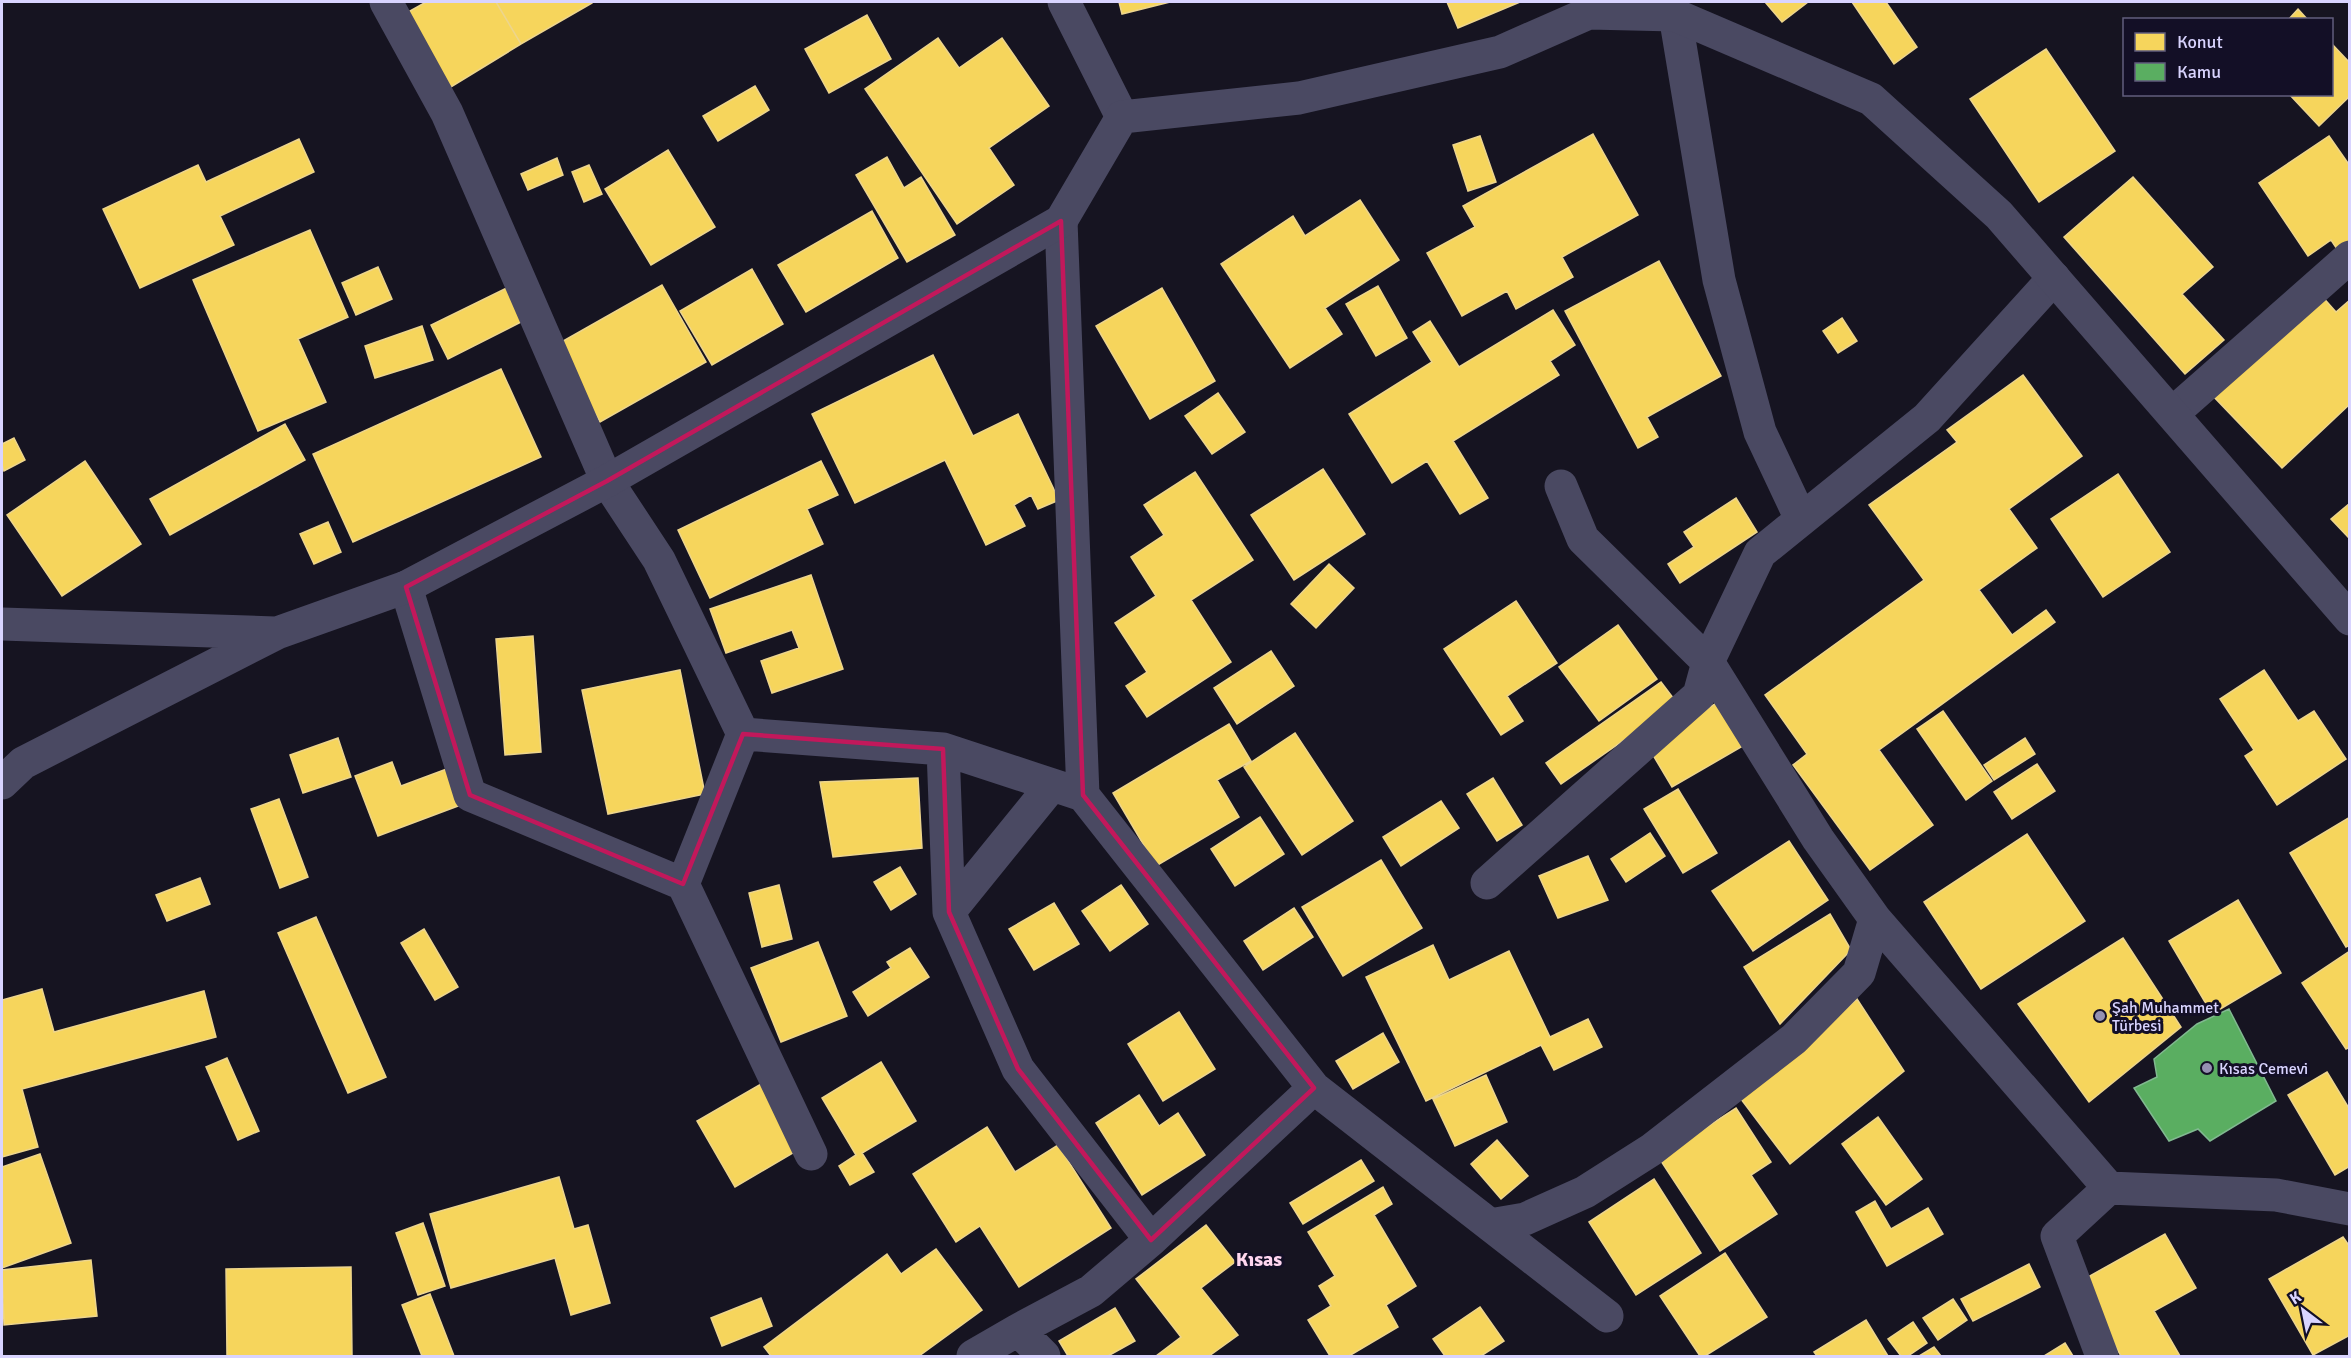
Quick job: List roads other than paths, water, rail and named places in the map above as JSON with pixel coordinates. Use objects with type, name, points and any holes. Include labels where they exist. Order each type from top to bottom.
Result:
[{"type":"street","points":[[387,2],[447,113],[607,481],[659,560],[743,734],[683,884]]},
{"type":"street","points":[[1067,5],[1122,117]]},
{"type":"street","points":[[1122,117],[1299,98],[1500,52],[1594,7],[1675,15],[1870,99],[1999,215],[2173,413],[2349,619]]},
{"type":"street","points":[[1675,15],[1719,280],[1760,432],[1802,519]]},
{"type":"street","points":[[2,783],[23,763],[277,633],[406,587],[607,481],[1061,221],[1122,117]]},
{"type":"street","points":[[1061,221],[1083,795]]},
{"type":"street","points":[[2173,413],[2349,257]]},
{"type":"street","points":[[1487,884],[1698,695],[1707,662],[1760,553],[1928,418],[2054,278]]},
{"type":"street","points":[[1561,486],[1583,539],[1707,662],[1818,838],[1875,919],[2109,1188]]},
{"type":"street","points":[[406,587],[470,795],[683,884],[811,1154]]},
{"type":"street","points":[[2,624],[277,633]]},
{"type":"street","points":[[743,734],[943,749],[1083,795],[1314,1089],[1607,1316]]},
{"type":"street","points":[[943,749],[949,912],[1018,1069],[1151,1240]]},
{"type":"street","points":[[949,912],[1052,785]]},
{"type":"street","points":[[1490,1226],[1525,1219],[1585,1192],[1651,1150],[1794,1039],[1859,973],[1875,919]]},
{"type":"street","points":[[974,1356],[1091,1291],[1151,1240],[1314,1089]]},
{"type":"street","points":[[2102,1356],[2056,1236],[2109,1188],[2276,1195],[2349,1209]]},
{"type":"street","points":[[1018,1330],[1044,1356]]},
{"type":"place","name":"Şah Muhammet Türbesi","points":[[2100,1016]]},
{"type":"place","name":"Kısas Cemevi","points":[[2207,1068]]},
{"type":"district","name":"Kısas","points":[[1259,1259]]}]
